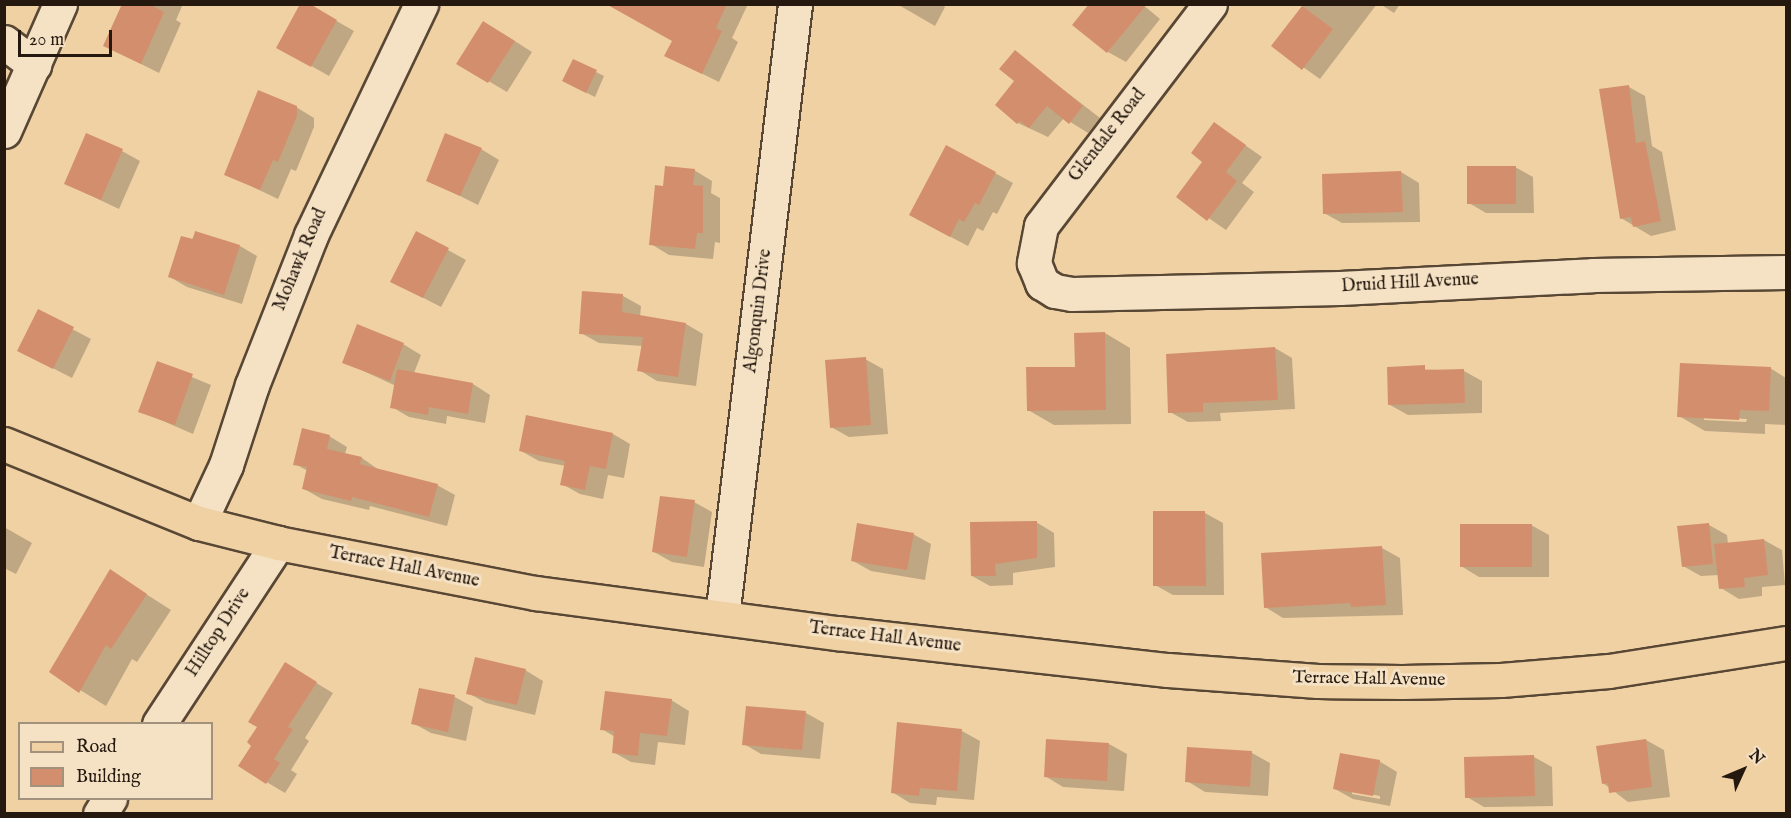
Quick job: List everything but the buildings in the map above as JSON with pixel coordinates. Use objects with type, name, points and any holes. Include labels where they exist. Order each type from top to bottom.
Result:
[{"type":"main road","name":"Terrace Hall Avenue","points":[[4,444],[199,523],[278,543],[537,593],[1168,670],[1318,681],[1501,681],[1620,670],[1786,643]]},
{"type":"street","points":[[4,131],[60,4]]},
{"type":"street","name":"Mohawk Road","points":[[199,523],[225,465],[264,352],[311,235],[421,4]]},
{"type":"street","name":"Algonquin Drive","points":[[722,617],[795,4]]},
{"type":"street","name":"Glendale Road","points":[[1038,278],[1034,263],[1041,226],[1210,4]]},
{"type":"street","points":[[4,42],[34,65]]},
{"type":"street","name":"Druid Hill Avenue","points":[[1038,278],[1055,291],[1072,294],[1786,272]]},
{"type":"street","name":"Hilltop Drive","points":[[160,722],[278,543]]},
{"type":"street","points":[[100,813],[109,800]]}]
